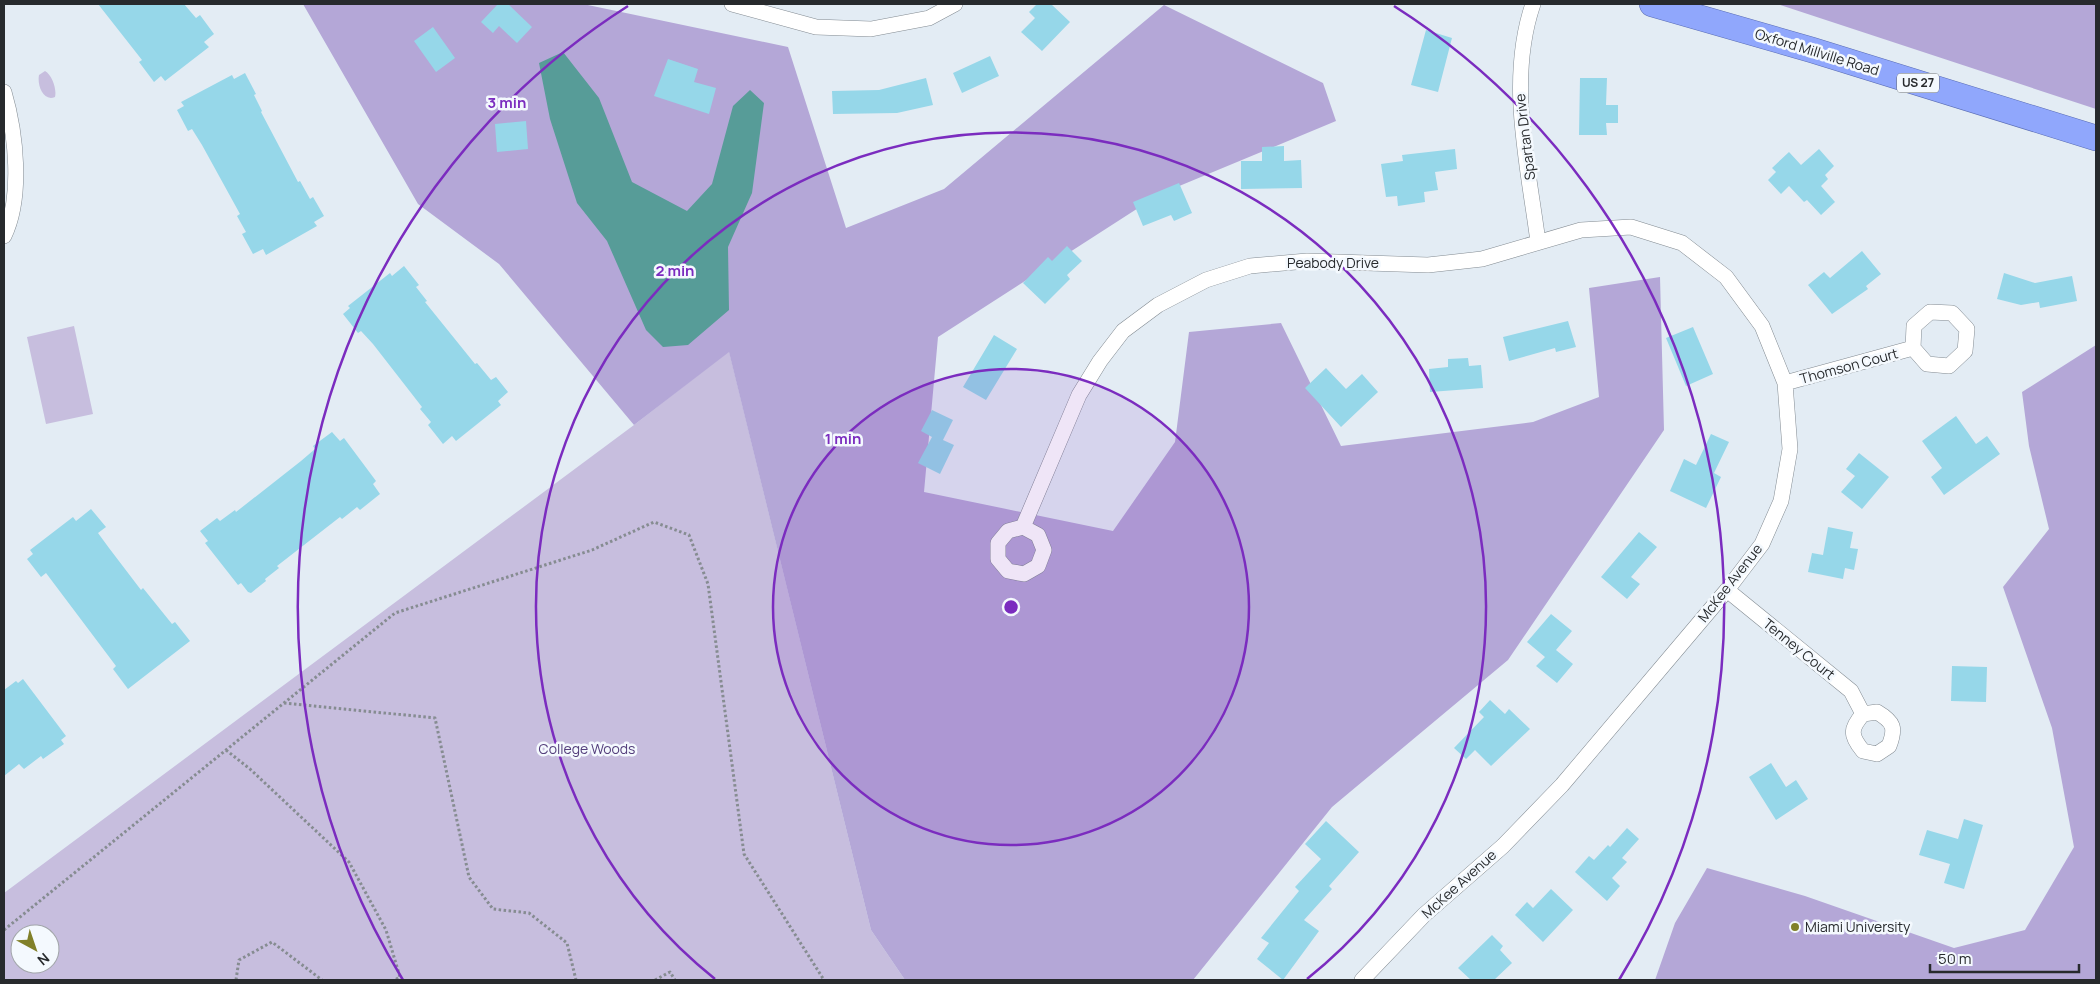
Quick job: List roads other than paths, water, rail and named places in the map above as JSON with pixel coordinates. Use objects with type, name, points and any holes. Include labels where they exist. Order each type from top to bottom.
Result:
[{"type":"highway","name":"Oxford Millville Road","points":[[1652,4],[1821,53],[2096,138]]},
{"type":"street","points":[[732,4],[816,27],[871,29],[929,18],[955,4]]},
{"type":"street","name":"Spartan Drive","points":[[1533,4],[1519,86],[1521,119],[1538,242]]},
{"type":"street","points":[[4,92],[11,117],[16,174],[9,225],[4,236]]},
{"type":"street","name":"McKee Avenue","points":[[1362,980],[1424,915],[1503,846],[1562,786],[1727,590],[1762,544],[1781,501],[1790,449],[1785,383],[1762,326],[1726,277],[1682,243],[1631,227],[1581,230],[1538,242]]},
{"type":"street","name":"Peabody Drive","points":[[1023,527],[1078,395],[1123,331],[1158,305],[1206,280],[1250,266],[1307,261],[1428,265],[1482,259],[1538,242]]},
{"type":"street","name":"Thomson Court","points":[[1785,383],[1912,348]]},
{"type":"street","name":"Tenney Court","points":[[1727,590],[1851,691],[1863,714]]},
{"type":"place","name":"Miami University","points":[[1795,927]]},
{"type":"park label","name":"College Woods","points":[[587,749]]}]
